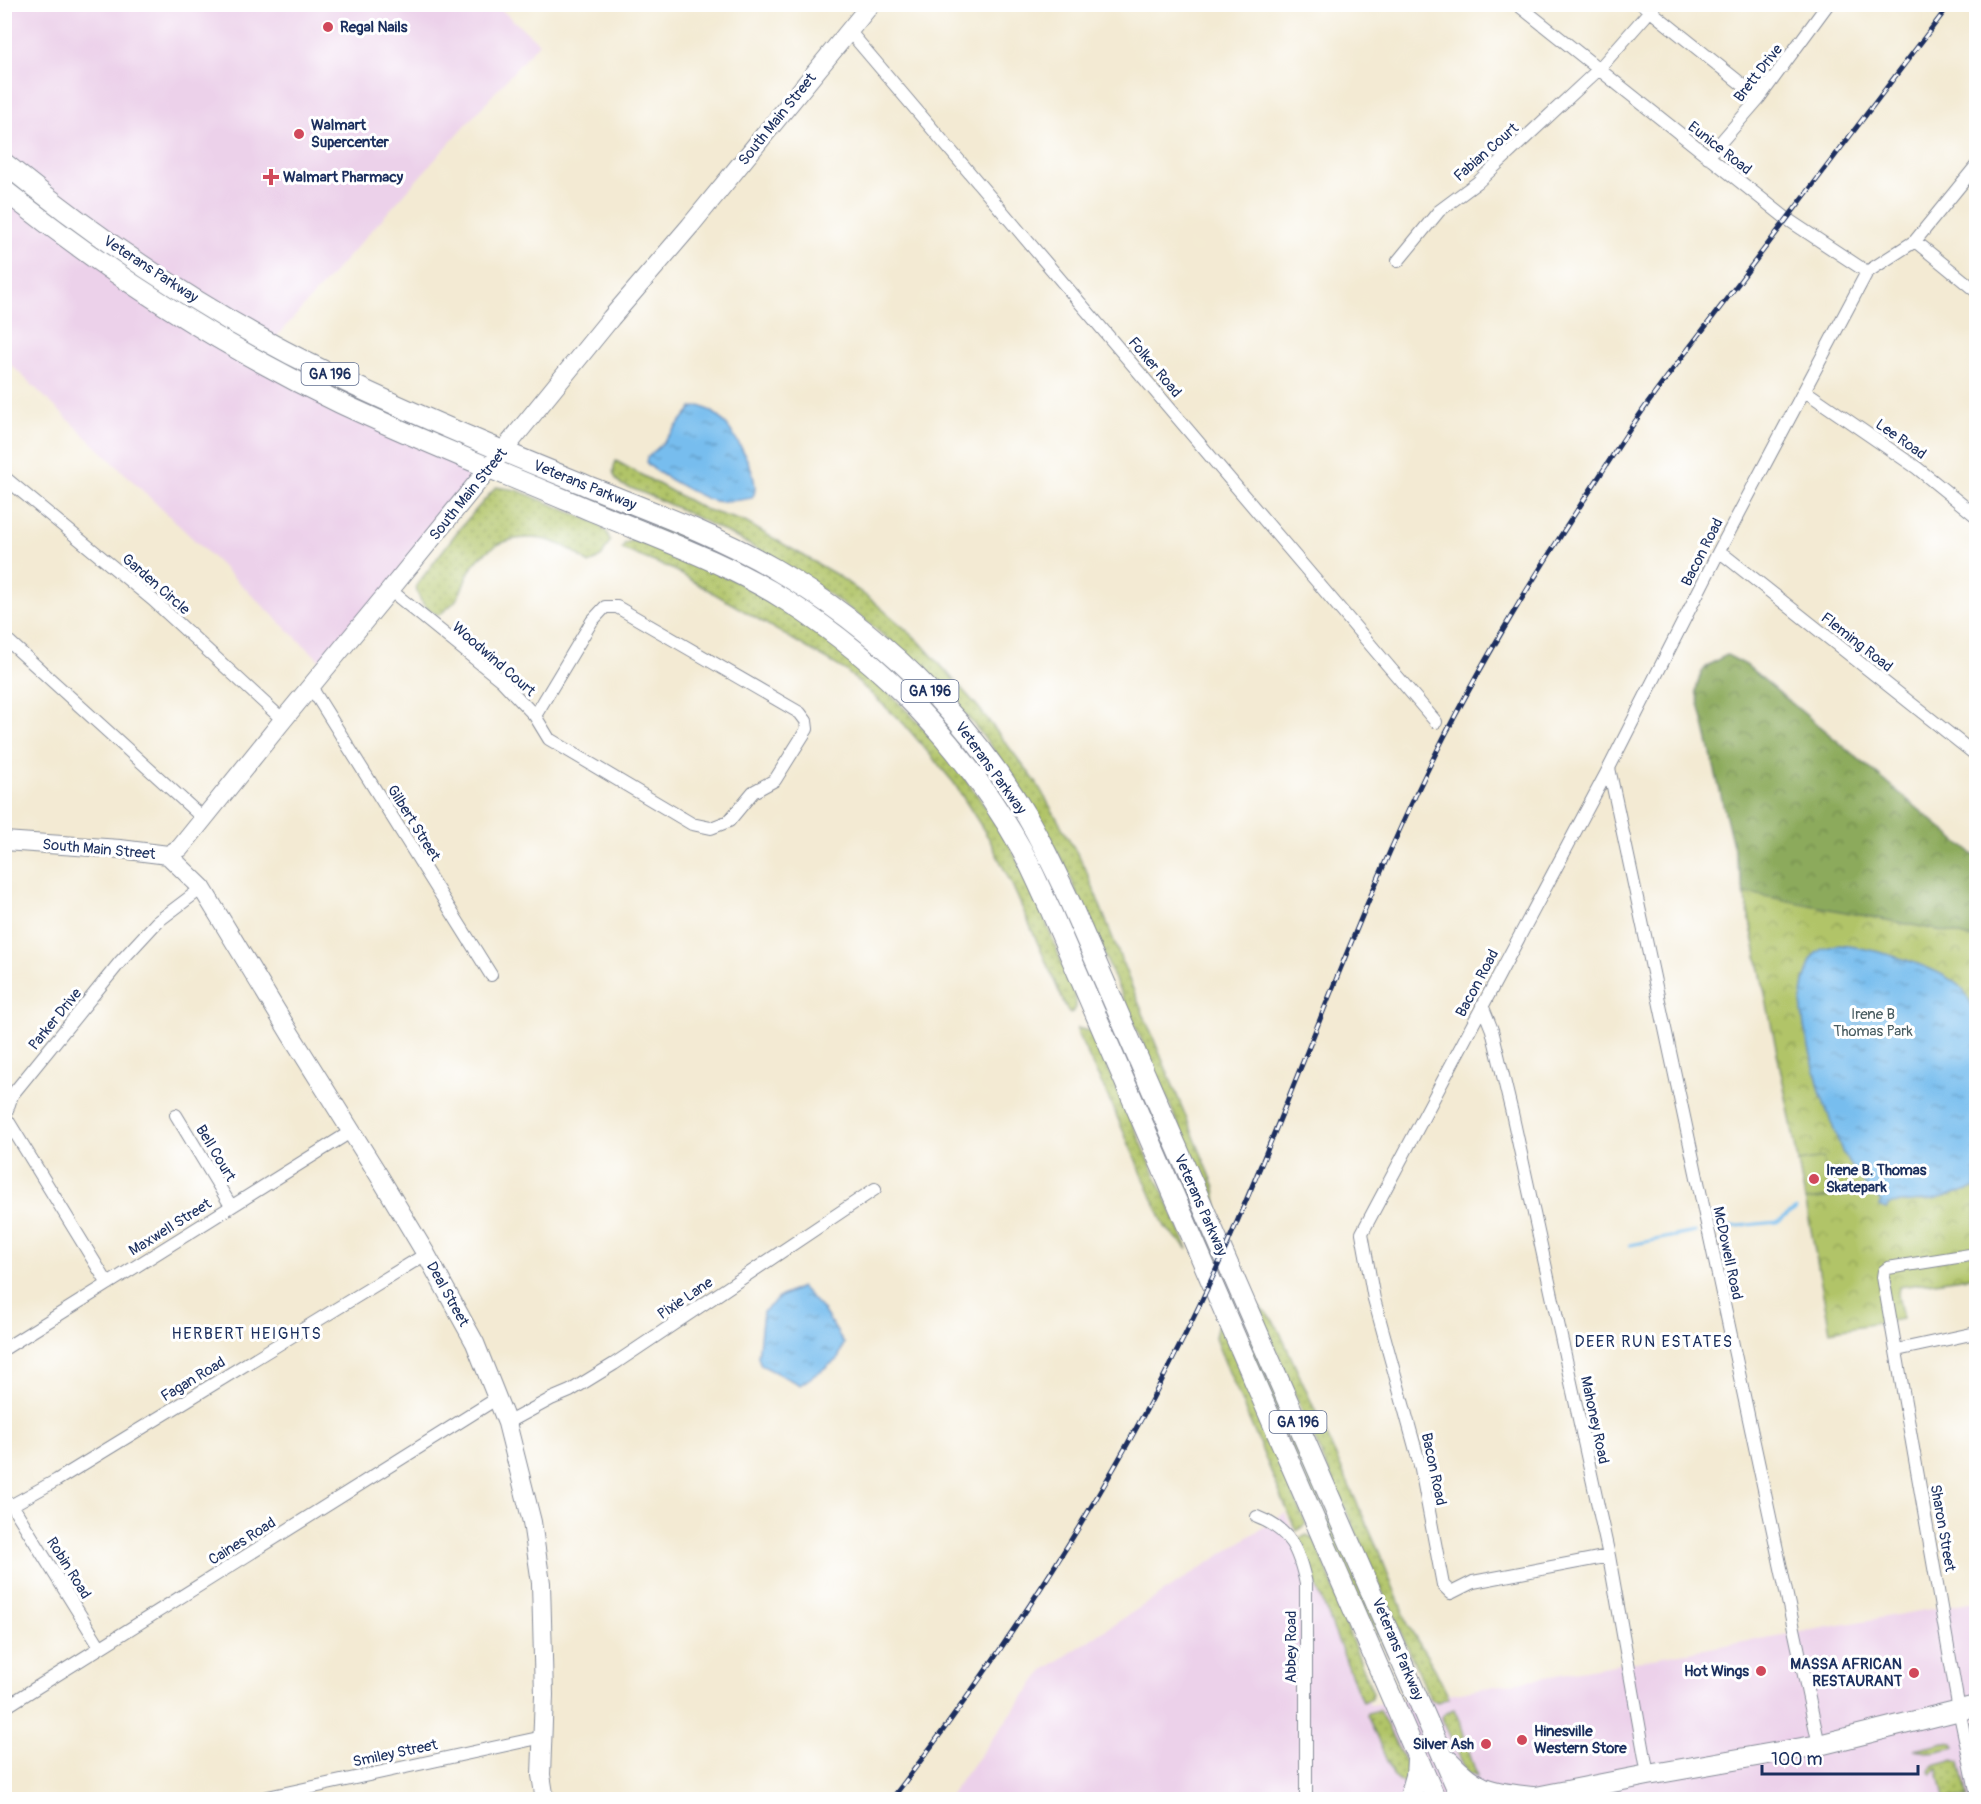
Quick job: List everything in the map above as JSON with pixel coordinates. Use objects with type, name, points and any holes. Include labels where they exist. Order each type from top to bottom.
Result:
[{"type":"main road","name":"Veterans Parkway","points":[[4,163],[72,216],[145,268],[327,373],[502,452],[709,536],[796,582],[843,614],[896,658],[944,705],[987,758],[1030,824],[1069,900],[1462,1800]]},
{"type":"main road","name":"Veterans Parkway","points":[[4,190],[60,233],[168,307],[236,347],[337,401],[489,469],[683,547],[736,572],[785,600],[831,631],[882,673],[928,719],[989,797],[1023,853],[1058,926],[1436,1800]]},
{"type":"main road","points":[[1528,1799],[1575,1788],[1819,1745],[1968,1708]]},
{"type":"main road","name":"GA 196","points":[[1443,1755],[1474,1784],[1528,1799]]},
{"type":"main road","points":[[1409,1800],[1416,1776],[1417,1757]]},
{"type":"street","name":"South Main Street","points":[[6,842],[120,849],[168,855],[180,848],[871,4]]},
{"type":"street","name":"Eunice Road","points":[[1517,4],[1787,219],[1867,272]]},
{"type":"street","name":"Brett Drive","points":[[1708,157],[1759,98],[1828,4]]},
{"type":"street","name":"Fabian Court","points":[[1398,261],[1439,211],[1478,182],[1598,70],[1650,7]]},
{"type":"street","points":[[1650,7],[1759,98]]},
{"type":"street","name":"Folker Road","points":[[849,32],[1436,722]]},
{"type":"street","points":[[1867,272],[1915,242],[1977,166]]},
{"type":"street","points":[[1915,242],[1977,291]]},
{"type":"street","name":"Bacon Road","points":[[1609,1556],[1473,1582],[1451,1593],[1443,1586],[1421,1469],[1374,1299],[1362,1233],[1609,768],[1719,551],[1867,272]]},
{"type":"street","name":"Lee Road","points":[[1805,391],[1917,468],[1977,516]]},
{"type":"street","name":"Garden Circle","points":[[4,477],[153,600],[283,720]]},
{"type":"street","name":"Fleming Road","points":[[1719,551],[1977,755]]},
{"type":"street","name":"Woodwind Court","points":[[390,591],[501,680],[535,716],[549,739],[701,827],[711,828],[729,821],[753,792],[775,780],[807,729],[806,722],[800,713],[720,669],[616,607],[605,607],[592,621],[535,716]]},
{"type":"street","points":[[4,637],[205,820]]},
{"type":"street","name":"Gilbert Street","points":[[311,687],[491,975]]},
{"type":"street","name":"McDowell Road","points":[[1609,768],[1819,1745]]},
{"type":"street","name":"Deal Street","points":[[168,855],[202,888],[426,1254],[475,1343],[507,1423],[532,1522],[541,1583],[544,1695],[541,1775],[545,1800]]},
{"type":"street","name":"Parker Drive","points":[[108,1284],[5,1116],[12,1095],[120,962],[157,922],[202,888]]},
{"type":"street","name":"Mahoney Road","points":[[1482,1005],[1492,1030],[1512,1113],[1609,1556],[1648,1775]]},
{"type":"street","name":"Bell Court","points":[[176,1115],[231,1206]]},
{"type":"street","name":"Maxwell Street","points":[[4,1349],[352,1131]]},
{"type":"street","name":"Pixie Lane","points":[[507,1423],[550,1399],[570,1391],[614,1364],[875,1189]]},
{"type":"street","name":"Fagan Road","points":[[8,1502],[57,1480],[426,1254]]},
{"type":"street","name":"Sharon Street","points":[[1977,1254],[1885,1269],[1883,1279],[1968,1708],[1977,1790]]},
{"type":"street","points":[[1897,1350],[1977,1333]]},
{"type":"street","name":"Caines Road","points":[[4,1708],[496,1399]]},
{"type":"street","name":"Robin Road","points":[[8,1502],[100,1647]]},
{"type":"street","name":"Abbey Road","points":[[1257,1517],[1271,1524],[1289,1538],[1306,1584],[1306,1800]]},
{"type":"street","name":"Smiley Street","points":[[254,1800],[543,1737]]},
{"type":"shaded area","points":[[4,5],[496,5],[539,43],[271,343],[505,449],[327,667],[5,359]]},
{"type":"shaded area","points":[[1285,1513],[1370,1705],[1449,1694],[1976,1601],[1976,1799],[946,1800],[1044,1670]]},
{"type":"green space","points":[[616,461],[704,509],[745,522],[837,575],[873,601],[918,640],[978,707],[1036,782],[1085,867],[1215,1187],[1218,1215],[1067,870],[1020,788],[975,726],[915,663],[883,634],[848,608],[813,583],[737,538],[666,503],[622,485],[614,474]]},
{"type":"green space","points":[[496,487],[517,490],[594,522],[607,532],[610,541],[602,556],[589,564],[562,546],[547,540],[517,539],[502,543],[488,551],[475,563],[454,602],[439,615],[434,613],[423,604],[416,586],[460,528]]},
{"type":"green space","points":[[655,524],[699,539],[808,598],[908,678],[1003,790],[1063,902],[1059,904],[1043,876],[902,681],[654,529]]},
{"type":"green space","points":[[642,542],[692,560],[796,616],[866,672],[924,728],[975,791],[1027,877],[1076,999],[1076,1006],[1071,1014],[1068,1012],[1013,887],[988,837],[954,783],[904,724],[845,670],[674,570],[622,549],[625,543]]},
{"type":"green space","points":[[1727,655],[1746,665],[1976,857],[1976,940],[1952,933],[1813,906],[1764,989],[1745,896],[1696,691],[1705,668]]},
{"type":"green space","name":"Irene B Thomas Park","points":[[1748,893],[1952,933],[1976,940],[1976,1276],[1899,1287],[1898,1295],[1903,1319],[1830,1331],[1745,896]]},
{"type":"green space","points":[[1077,1028],[1089,1031],[1102,1054],[1188,1249],[1165,1227],[1111,1103],[1078,1035]]},
{"type":"green space","points":[[1153,1116],[1169,1145],[1215,1253],[1214,1257],[1211,1258],[1150,1119]]},
{"type":"green space","name":"Irene B. Thomas Skatepark","points":[[1823,1158],[1831,1197],[1805,1200],[1798,1162]]},
{"type":"green space","points":[[1223,1276],[1391,1658],[1351,1587],[1221,1281]]},
{"type":"green space","points":[[1256,1304],[1269,1315],[1278,1328],[1380,1554],[1409,1627],[1435,1669],[1449,1698],[1438,1702],[1430,1698]]},
{"type":"green space","points":[[1219,1319],[1306,1524],[1296,1531],[1218,1346],[1215,1337]]},
{"type":"green space","points":[[1307,1535],[1314,1539],[1326,1567],[1373,1693],[1372,1698],[1362,1702],[1298,1539]]},
{"type":"green space","points":[[1454,1709],[1477,1777],[1467,1773],[1443,1721],[1442,1717]]},
{"type":"green space","points":[[1379,1710],[1409,1770],[1404,1784],[1393,1775],[1367,1715],[1367,1713]]},
{"type":"green space","points":[[1945,1742],[1953,1743],[1955,1747],[1933,1752],[1914,1749]]},
{"type":"green space","points":[[1953,1760],[1960,1762],[1968,1799],[1944,1799],[1938,1768],[1932,1773],[1930,1771],[1932,1765]]},
{"type":"water","points":[[700,406],[721,418],[741,447],[754,481],[755,491],[752,498],[723,502],[709,499],[667,478],[646,462],[647,458],[692,408]]},
{"type":"water","points":[[1838,945],[1867,949],[1921,965],[1951,980],[1968,998],[1976,1017],[1976,1188],[1933,1200],[1889,1204],[1886,1209],[1879,1206],[1881,1201],[1866,1186],[1843,1154],[1821,1095],[1804,1027],[1801,1002],[1811,960],[1822,949]]},
{"type":"water","points":[[801,1287],[823,1310],[844,1343],[838,1359],[800,1385],[761,1365],[758,1357],[763,1312],[780,1297]]},
{"type":"waterway","points":[[1718,1228],[1777,1222],[1796,1209]]},
{"type":"waterway","points":[[1630,1245],[1695,1232]]},
{"type":"railway","points":[[891,1800],[983,1675],[1026,1610],[1068,1545],[1146,1411],[1182,1342],[1243,1208],[1348,949],[1403,822],[1451,724],[1529,586],[1643,410],[1950,4]]},
{"type":"place","name":"Regal Nails","points":[[328,27]]},
{"type":"place","name":"Walmart Supercenter","points":[[299,134]]},
{"type":"place","name":"Walmart Pharmacy","points":[[271,177]]},
{"type":"place","name":"Irene B. Thomas Skatepark","points":[[1814,1179]]},
{"type":"place","name":"Hot Wings","points":[[1761,1671]]},
{"type":"place","name":"MASSA AFRICAN RESTAURANT","points":[[1914,1673]]},
{"type":"place","name":"Hinesville Western Store","points":[[1522,1740]]},
{"type":"place","name":"Silver Ash","points":[[1486,1744]]},
{"type":"district","name":"HERBERT HEIGHTS","points":[[247,1333]]},
{"type":"district","name":"DEER RUN ESTATES","points":[[1654,1341]]}]
